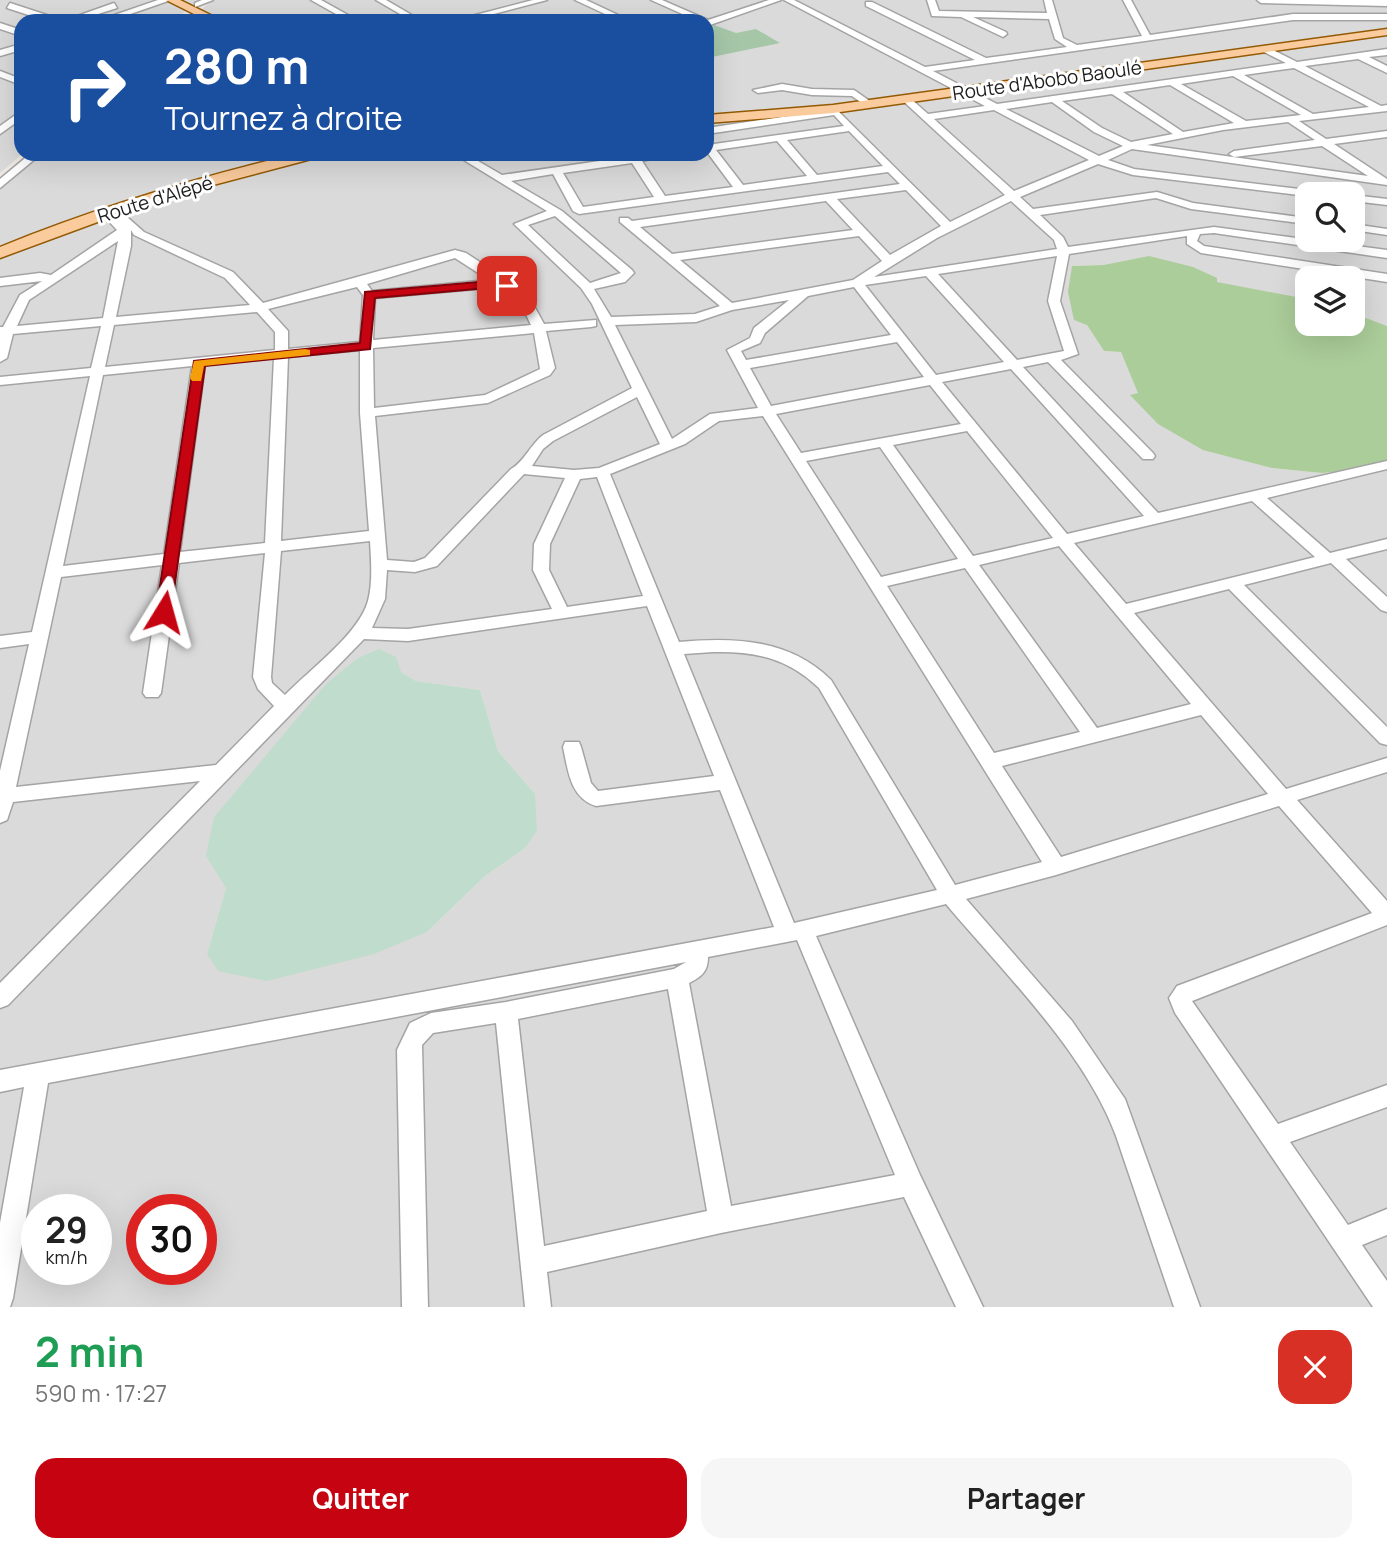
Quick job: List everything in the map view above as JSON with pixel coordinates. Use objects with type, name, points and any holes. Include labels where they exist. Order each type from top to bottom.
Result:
[{"type":"main road","points":[[169,0],[201,14]]},
{"type":"main road","points":[[183,0],[204,3]]},
{"type":"main road","name":"Route d'Abobo Baoulé","points":[[714,119],[834,111],[1387,32]]},
{"type":"main road","name":"Route d'Alépé","points":[[0,253],[111,212],[277,161]]},
{"type":"street","points":[[0,9],[29,0]]},
{"type":"street","points":[[89,14],[118,3],[103,0]]},
{"type":"street","points":[[124,14],[169,0]]},
{"type":"street","points":[[315,0],[342,14]]},
{"type":"street","points":[[380,0],[405,14]]},
{"type":"street","points":[[485,14],[542,0]]},
{"type":"street","points":[[579,0],[611,14]]},
{"type":"street","points":[[655,0],[688,14]]},
{"type":"street","points":[[733,0],[753,8]]},
{"type":"street","points":[[714,20],[776,0]]},
{"type":"street","points":[[788,0],[1100,161],[1133,172],[1295,191]]},
{"type":"street","points":[[931,0],[935,14],[1052,16]]},
{"type":"street","points":[[1048,0],[1059,39],[1074,47]]},
{"type":"street","points":[[1127,0],[1147,37]]},
{"type":"street","points":[[1261,0],[1387,3]]},
{"type":"street","points":[[1278,0],[1293,17]]},
{"type":"street","points":[[869,4],[983,60]]},
{"type":"street","points":[[491,5],[501,10]]},
{"type":"street","points":[[10,6],[35,14]]},
{"type":"street","points":[[959,14],[1003,34]]},
{"type":"street","points":[[922,71],[1293,17],[1387,17]]},
{"type":"street","points":[[1046,51],[1059,39]]},
{"type":"street","points":[[1265,49],[1384,110]]},
{"type":"street","points":[[926,117],[1387,52]]},
{"type":"street","points":[[1359,56],[1387,70]]},
{"type":"street","points":[[1234,74],[1310,116]]},
{"type":"street","points":[[1171,82],[1243,124]]},
{"type":"street","points":[[758,90],[782,88],[814,93],[854,93],[869,104]]},
{"type":"street","points":[[1115,91],[1183,136]]},
{"type":"street","points":[[522,469],[574,475],[602,472],[668,446],[697,431],[715,417],[767,411],[1052,359],[1072,353],[1054,301],[1064,251],[1059,239],[908,100]]},
{"type":"street","points":[[1055,100],[1098,130],[1130,145],[1386,181]]},
{"type":"street","points":[[857,283],[888,260],[948,228],[1014,196],[1100,161],[1130,145],[1243,124],[1291,120],[1359,109],[1384,110]]},
{"type":"street","points":[[714,130],[834,111],[948,228]]},
{"type":"street","points":[[0,131],[14,117]]},
{"type":"street","points":[[1291,120],[1386,181]]},
{"type":"street","points":[[714,147],[852,128]]},
{"type":"street","points":[[1209,158],[1387,134]]},
{"type":"street","points":[[780,138],[815,178]]},
{"type":"street","points":[[714,156],[740,189]]},
{"type":"street","points":[[0,185],[28,161]]},
{"type":"street","points":[[470,161],[557,213],[628,273],[621,279],[587,287]]},
{"type":"street","points":[[500,179],[622,161]]},
{"type":"street","points":[[636,161],[661,199]]},
{"type":"street","points":[[668,446],[608,321],[587,287],[520,224],[557,213],[892,168]]},
{"type":"street","points":[[557,171],[579,211]]},
{"type":"street","points":[[1133,172],[1191,206],[1207,218],[1214,230]]},
{"type":"street","points":[[1322,172],[1323,182]]},
{"type":"street","points":[[630,225],[909,186]]},
{"type":"street","points":[[1032,213],[1148,195],[1165,197],[1191,206],[1295,219]]},
{"type":"street","points":[[829,198],[888,260]]},
{"type":"street","points":[[1365,199],[1387,202]]},
{"type":"street","points":[[607,206],[729,307]]},
{"type":"street","points":[[111,212],[129,232],[215,266],[239,284],[258,308],[281,329],[273,548],[262,677],[264,685],[285,706]]},
{"type":"street","points":[[1365,229],[1387,232]]},
{"type":"street","points":[[608,321],[696,318],[729,307],[857,283],[1195,231],[1214,230],[1295,240]]},
{"type":"street","points":[[1195,231],[1191,242],[1201,250],[1387,278]]},
{"type":"street","points":[[0,358],[4,331],[24,298],[129,232]]},
{"type":"street","points":[[129,232],[55,572],[1,802],[223,771]]},
{"type":"street","points":[[670,258],[861,232]]},
{"type":"street","points":[[1365,250],[1387,254]]},
{"type":"street","points":[[364,288],[455,254],[523,296],[539,327],[548,368],[541,376],[488,400],[367,413]]},
{"type":"street","points":[[929,272],[1155,519]]},
{"type":"street","points":[[0,282],[40,277],[52,279]]},
{"type":"street","points":[[4,331],[258,308],[364,288],[501,283]]},
{"type":"street","points":[[857,283],[1202,708],[1387,915],[1185,993],[1180,998],[1387,1304]]},
{"type":"street","points":[[0,998],[285,706],[360,633],[369,619],[377,599],[379,564],[367,413],[364,288]]},
{"type":"street","points":[[805,293],[759,331],[755,340],[736,348],[742,365],[796,458],[1056,867]]},
{"type":"street","points":[[0,381],[591,323]]},
{"type":"street","points":[[742,365],[900,338]]},
{"type":"street","points":[[1052,359],[1148,457]]},
{"type":"street","points":[[152,693],[199,363]]},
{"type":"street","points":[[379,564],[415,568],[431,562],[522,469],[537,446],[639,390]]},
{"type":"street","points":[[796,458],[971,426]]},
{"type":"street","points":[[884,443],[1093,736]]},
{"type":"street","points":[[877,583],[1387,465]]},
{"type":"street","points":[[602,472],[725,782],[970,1307]]},
{"type":"street","points":[[562,613],[541,570],[542,544],[574,475]]},
{"type":"street","points":[[1256,496],[1387,606]]},
{"type":"street","points":[[55,572],[375,535]]},
{"type":"street","points":[[1121,611],[1387,544]]},
{"type":"street","points":[[1233,583],[1387,738]]},
{"type":"street","points":[[360,633],[408,635],[653,600]]},
{"type":"street","points":[[0,642],[40,637]]},
{"type":"street","points":[[673,649],[723,643],[748,646],[786,658],[819,677],[951,896],[1064,1028],[1117,1107],[1187,1307]]},
{"type":"street","points":[[988,762],[1202,708]]},
{"type":"street","points":[[572,747],[583,789],[588,796],[596,799],[725,782]]},
{"type":"street","points":[[0,1298],[13,1075],[287,1029],[795,931],[951,896],[1283,799],[1387,765]]},
{"type":"street","points":[[415,1307],[409,1050],[414,1034],[420,1027],[431,1023],[506,1012],[677,978],[693,971],[697,965],[696,949]]},
{"type":"street","points":[[677,978],[721,1220]]},
{"type":"street","points":[[506,1012],[538,1307]]},
{"type":"street","points":[[1273,1137],[1387,1096]]},
{"type":"street","points":[[533,1262],[721,1220],[911,1184]]},
{"type":"street","points":[[1343,1240],[1387,1222]]},
{"type":"shaded area","points":[[0,0],[197,0],[182,14],[14,14],[14,161],[0,173]]},
{"type":"shaded area","points":[[212,0],[1387,0],[1387,326],[1365,318],[1365,266],[1295,266],[1295,297],[1104,265],[1072,266],[1087,325],[1104,351],[1121,352],[1139,393],[1131,395],[1272,468],[1322,473],[1387,467],[1387,1307],[0,1307],[0,187],[30,161],[714,161],[714,14],[197,14]],"holes":[[[401,672],[416,681],[480,690],[498,751],[535,794],[524,849],[485,876],[427,932],[207,954],[226,888]]]},
{"type":"green space","points":[[714,25],[736,33],[756,29],[780,43],[714,57]]},
{"type":"green space","points":[[1149,256],[1193,267],[1217,278],[1217,282],[1295,297],[1295,336],[1365,336],[1365,318],[1387,326],[1387,467],[1322,473],[1272,468],[1203,450],[1158,424],[1130,395],[1138,393],[1121,352],[1104,351],[1087,325],[1074,320],[1068,292],[1072,266],[1104,265]]},
{"type":"green space","points":[[379,649],[396,657],[401,672],[416,681],[480,690],[498,751],[535,794],[537,831],[524,849],[485,876],[427,932],[374,954],[267,981],[218,971],[207,954],[226,888],[206,856],[214,817],[326,684],[358,658]]},
{"type":"slow traffic","points":[[197,378],[199,363],[305,352]]},
{"type":"route","points":[[164,612],[199,363],[366,346],[369,295],[501,283],[507,286]]}]
